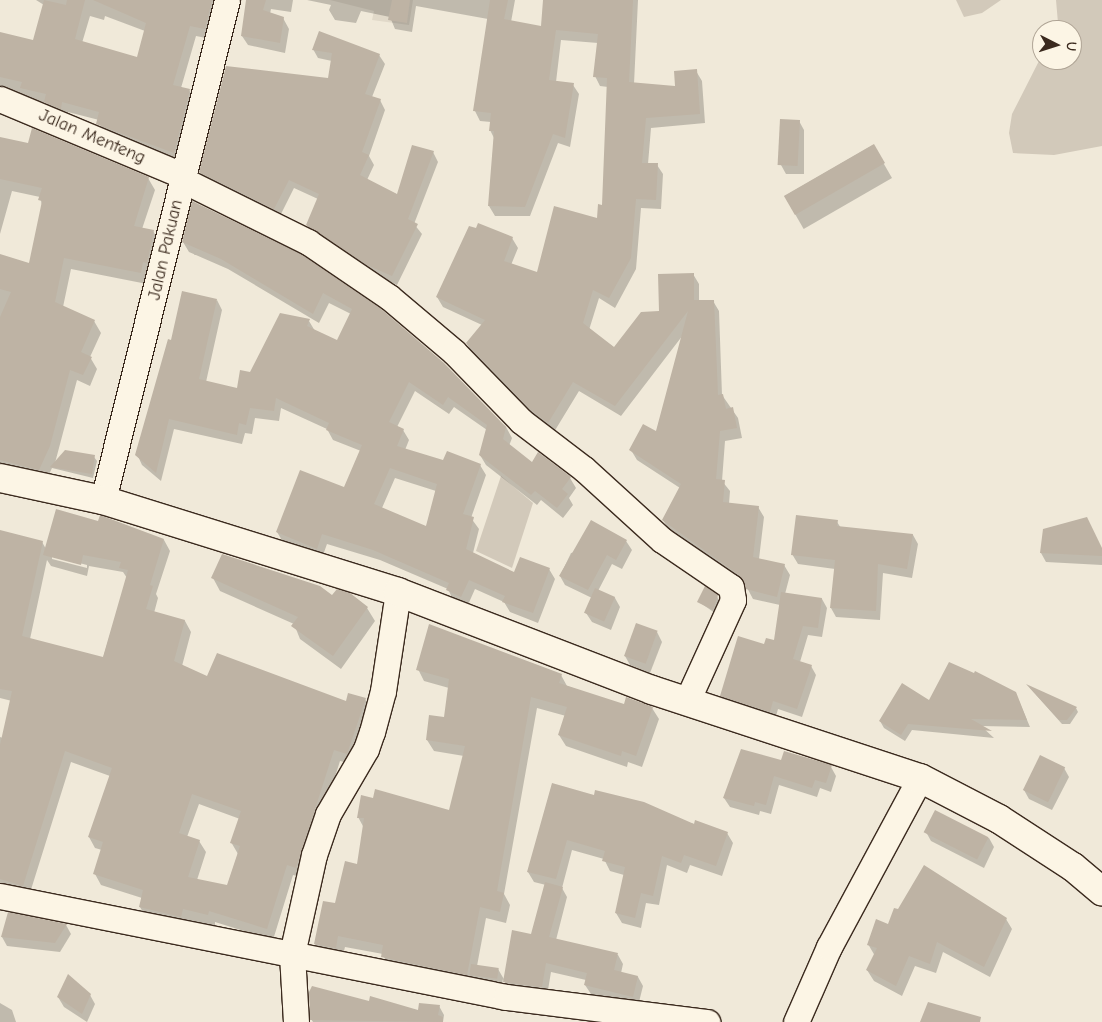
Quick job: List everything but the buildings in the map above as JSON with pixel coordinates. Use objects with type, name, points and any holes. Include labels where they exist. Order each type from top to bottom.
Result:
[{"type":"main road","points":[[0,478],[104,500],[398,592],[687,701],[920,778],[999,819],[1073,867],[1102,891]]},
{"type":"street","name":"Jalan Pakuan","points":[[104,500],[228,0]]},
{"type":"street","name":"Jalan Menteng","points":[[0,99],[184,178],[308,242],[389,297],[454,352],[521,420],[580,466],[662,540],[730,587],[733,600],[687,701]]},
{"type":"street","points":[[296,1022],[292,954],[320,836],[336,797],[366,749],[378,712],[398,592]]},
{"type":"street","points":[[796,1022],[856,894],[920,778]]},
{"type":"street","points":[[0,896],[506,997],[707,1022]]},
{"type":"shaded area","points":[[330,0],[413,0],[409,25],[372,20],[374,11]]},
{"type":"shaded area","points":[[956,0],[1001,0],[982,13],[964,17]]},
{"type":"shaded area","points":[[1056,0],[1102,0],[1102,146],[1054,155],[1013,153],[1009,133],[1012,114],[1034,70],[1082,70],[1082,20],[1058,20]]},
{"type":"shaded area","points":[[501,476],[533,503],[512,568],[476,551]]}]
